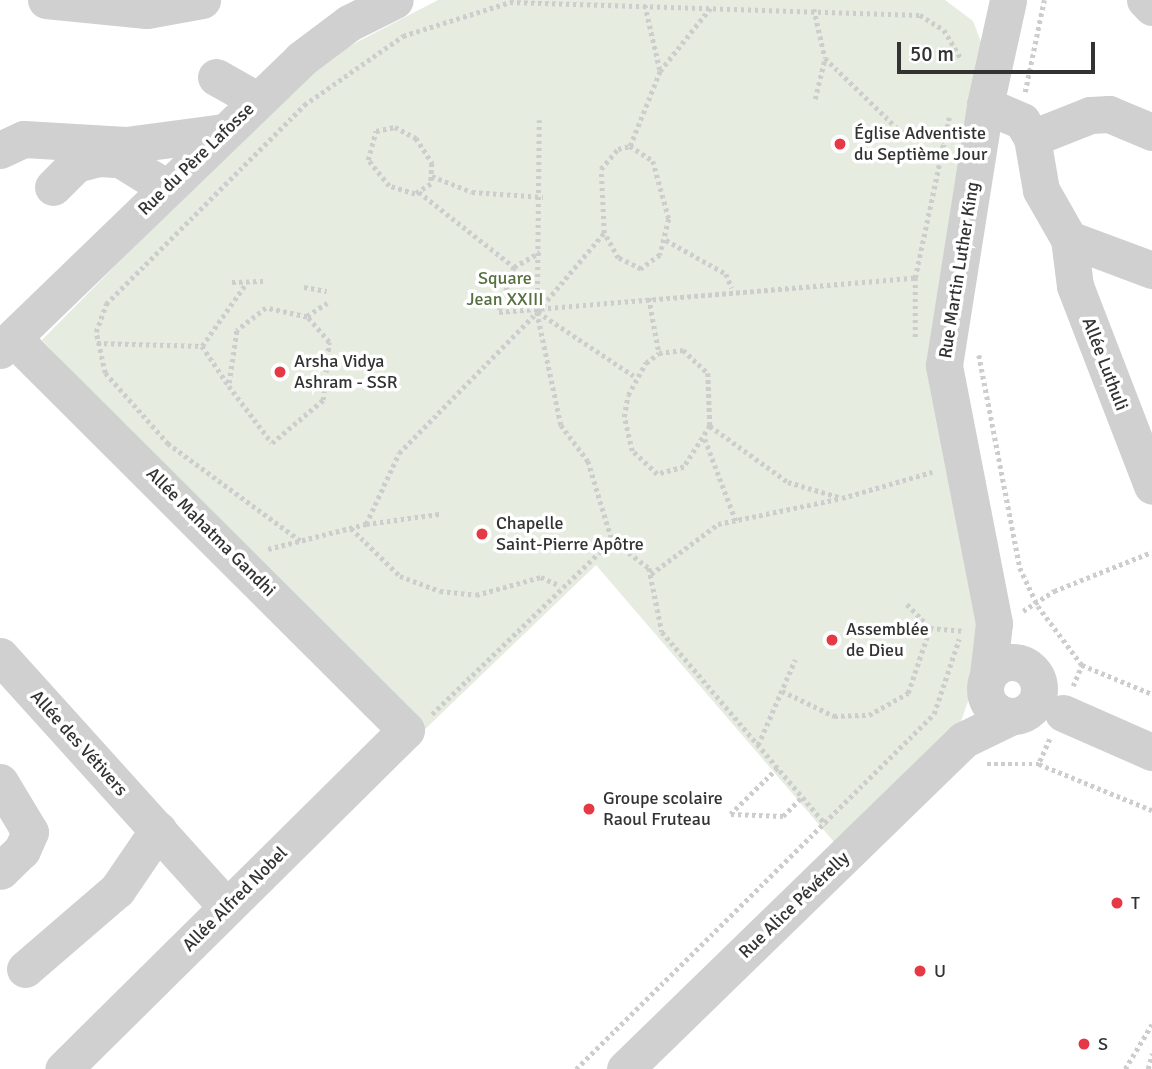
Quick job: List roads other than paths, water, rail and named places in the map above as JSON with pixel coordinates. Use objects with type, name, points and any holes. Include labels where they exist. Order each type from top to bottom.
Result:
[{"type":"street","points":[[46,0],[146,10],[202,0]]},
{"type":"street","name":"Rue du Père Lafosse","points":[[6,344],[257,100],[349,23],[395,0]]},
{"type":"street","name":"Rue Martin Luther King","points":[[1001,701],[971,624],[944,365],[968,105],[1008,0]]},
{"type":"street","points":[[1146,0],[1152,7]]},
{"type":"street","points":[[216,77],[257,100]]},
{"type":"street","points":[[968,105],[1026,129],[1100,114],[1152,132]]},
{"type":"street","points":[[1026,129],[1041,190],[1069,239],[1152,270]]},
{"type":"street","points":[[0,150],[24,139],[126,145],[225,132]]},
{"type":"street","points":[[53,187],[76,164],[98,158],[120,159],[167,188]]},
{"type":"street","name":"Allée Luthuli","points":[[1069,239],[1075,286],[1152,486]]},
{"type":"street","name":"Allée Mahatma Gandhi","points":[[6,344],[236,557],[406,730]]},
{"type":"street","name":"Rue Martin Luther King","points":[[971,624],[1032,673],[1063,713]]},
{"type":"street","name":"Allée des Vétivers","points":[[0,656],[227,907]]},
{"type":"street","name":"Rue Alice Pévérelly","points":[[625,1069],[1001,701],[1006,662],[1032,673]]},
{"type":"street","points":[[1001,701],[1037,700],[1032,673]]},
{"type":"street","points":[[1001,701],[1063,713],[1152,752]]},
{"type":"street","name":"Allée Alfred Nobel","points":[[64,1069],[406,730]]},
{"type":"street","points":[[0,782],[30,831],[22,850],[0,872]]},
{"type":"street","points":[[25,969],[117,890],[158,830]]},
{"type":"place","name":"Église Adventiste du Septième Jour","points":[[840,144]]},
{"type":"place","name":"Arsha Vidya Ashram - SSR","points":[[280,372]]},
{"type":"place","name":"Chapelle Saint-Pierre Apôtre","points":[[482,534]]},
{"type":"place","name":"Assemblée de Dieu","points":[[832,640]]},
{"type":"place","name":"Groupe scolaire Raoul Fruteau","points":[[589,809]]},
{"type":"place","name":"T","points":[[1117,903]]},
{"type":"place","name":"U","points":[[920,971]]},
{"type":"place","name":"S","points":[[1084,1044]]},
{"type":"park label","name":"Square Jean XXIII","points":[[505,289]]}]
